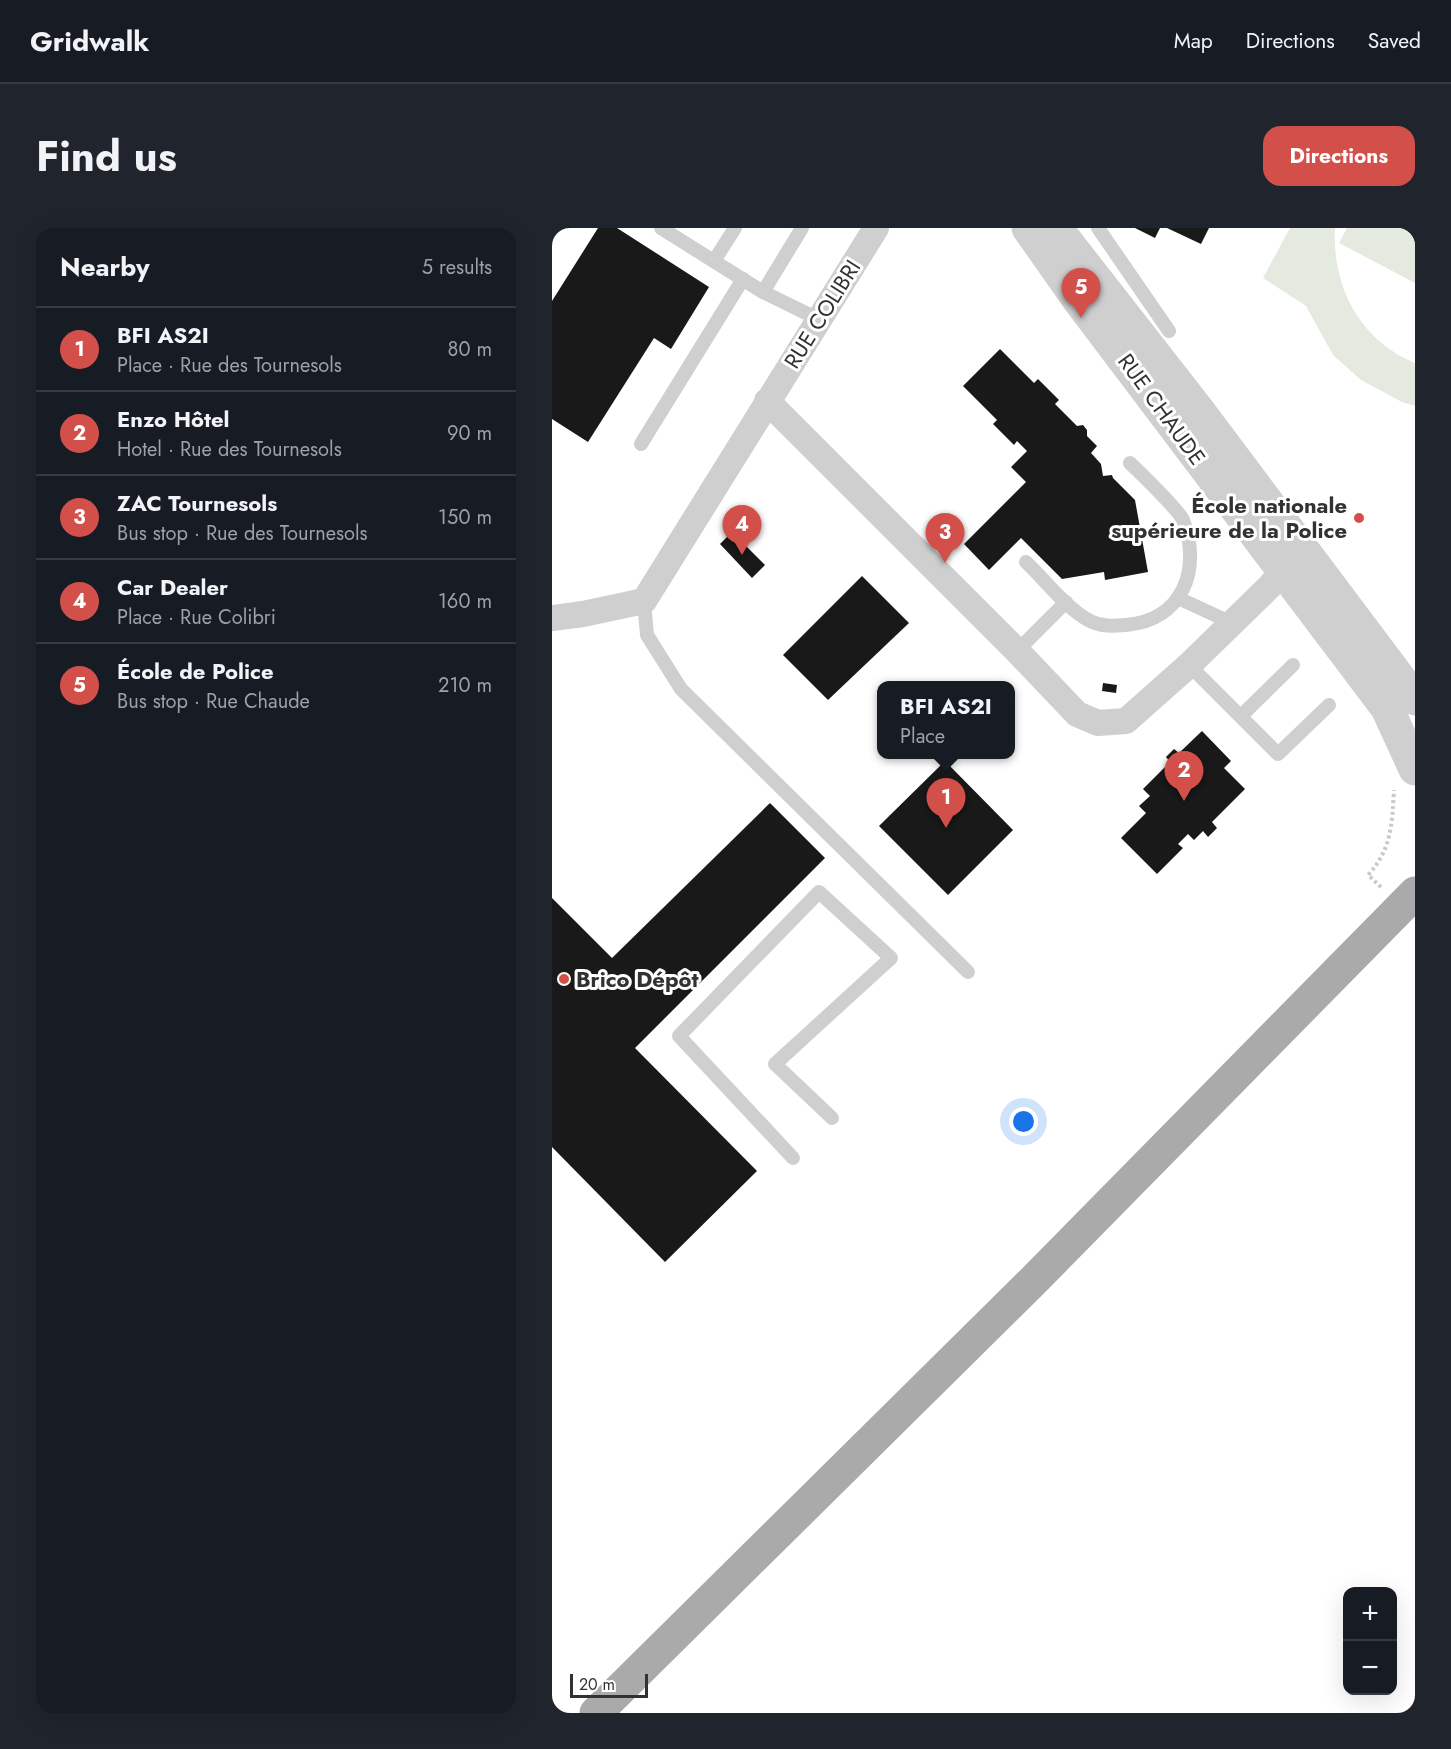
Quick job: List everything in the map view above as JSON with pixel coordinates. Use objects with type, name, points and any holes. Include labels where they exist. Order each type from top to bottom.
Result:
[{"type":"main road","points":[[596,1713],[1035,1280],[1415,893]]},
{"type":"street","name":"RUE COLIBRI","points":[[644,601],[876,228]]},
{"type":"street","name":"RUE CHAUDE","points":[[1028,228],[1078,299],[1126,360],[1294,562],[1415,699]]},
{"type":"street","name":"RUE CHAUDE","points":[[1056,228],[1198,410],[1387,708],[1415,769]]},
{"type":"street","points":[[767,401],[1077,714],[1098,723],[1126,721],[1189,665],[1294,562]]},
{"type":"street","points":[[552,618],[644,601]]},
{"type":"lane","points":[[661,228],[762,292],[818,319]]},
{"type":"lane","points":[[714,261],[735,228]]},
{"type":"lane","points":[[762,292],[802,228]]},
{"type":"lane","points":[[1098,228],[1168,331]]},
{"type":"lane","points":[[641,444],[743,279]]},
{"type":"lane","points":[[1026,562],[1066,602],[1090,621],[1108,627],[1136,624],[1162,613],[1178,598],[1188,581],[1191,554],[1182,518],[1130,463]]},
{"type":"lane","points":[[1178,598],[1232,623]]},
{"type":"lane","points":[[644,601],[647,635],[681,689],[968,972]]},
{"type":"lane","points":[[1017,651],[1066,602]]},
{"type":"lane","points":[[1189,665],[1278,754],[1329,705]]},
{"type":"lane","points":[[1240,716],[1293,665]]},
{"type":"lane","points":[[793,1158],[679,1036],[819,892],[891,958],[775,1064],[831,1118]]},
{"type":"shaded area","points":[[1290,228],[1335,228],[1338,270],[1353,309],[1378,340],[1395,353],[1415,363],[1415,406],[1402,402],[1361,380],[1333,355],[1306,306],[1263,278]]},
{"type":"shaded area","points":[[1347,228],[1415,228],[1415,283],[1339,243]]},
{"type":"building","points":[[598,228],[617,228],[709,287],[671,349],[654,338],[588,442],[552,419],[552,301]]},
{"type":"building","points":[[1135,228],[1160,228],[1155,238]]},
{"type":"building","points":[[1167,228],[1209,228],[1201,244]]},
{"type":"building","points":[[1000,349],[1034,383],[1038,379],[1059,400],[1055,404],[1077,426],[1083,425],[1087,430],[1087,436],[1097,446],[1091,453],[1101,464],[1103,476],[1112,475],[1135,500],[1148,572],[1105,580],[1104,572],[1062,579],[1021,538],[989,570],[964,544],[1026,482],[1011,467],[1027,451],[1017,441],[1014,445],[993,424],[997,420],[963,386]]},
{"type":"building","points":[[732,532],[765,565],[752,578],[720,544]]},
{"type":"building","points":[[862,576],[909,623],[828,700],[783,655]]},
{"type":"building","points":[[1103,683],[1117,685],[1116,693],[1102,691]]},
{"type":"building","points":[[1202,731],[1231,761],[1224,768],[1245,789],[1212,822],[1217,828],[1208,837],[1203,831],[1194,840],[1188,834],[1178,844],[1183,848],[1157,874],[1121,838],[1146,813],[1139,806],[1150,796],[1143,789],[1170,762],[1166,757],[1174,749],[1179,753]]},
{"type":"building","points":[[945,761],[1013,830],[948,895],[879,826]]},
{"type":"building","points":[[770,803],[825,858],[635,1048],[757,1171],[665,1262],[552,1147],[552,898],[612,958]]},
{"type":"place","name":"École de Police","points":[[1081,318]]},
{"type":"place","name":"École nationale supérieure de la Police","points":[[1359,518]]},
{"type":"place","name":"Car Dealer","points":[[742,555]]},
{"type":"place","name":"ZAC Tournesols","points":[[945,563]]},
{"type":"place","name":"Enzo Hôtel","points":[[1184,801]]},
{"type":"place","name":"BFI AS2I","points":[[946,828]]},
{"type":"place","name":"Brico Dépôt","points":[[564,979]]}]
